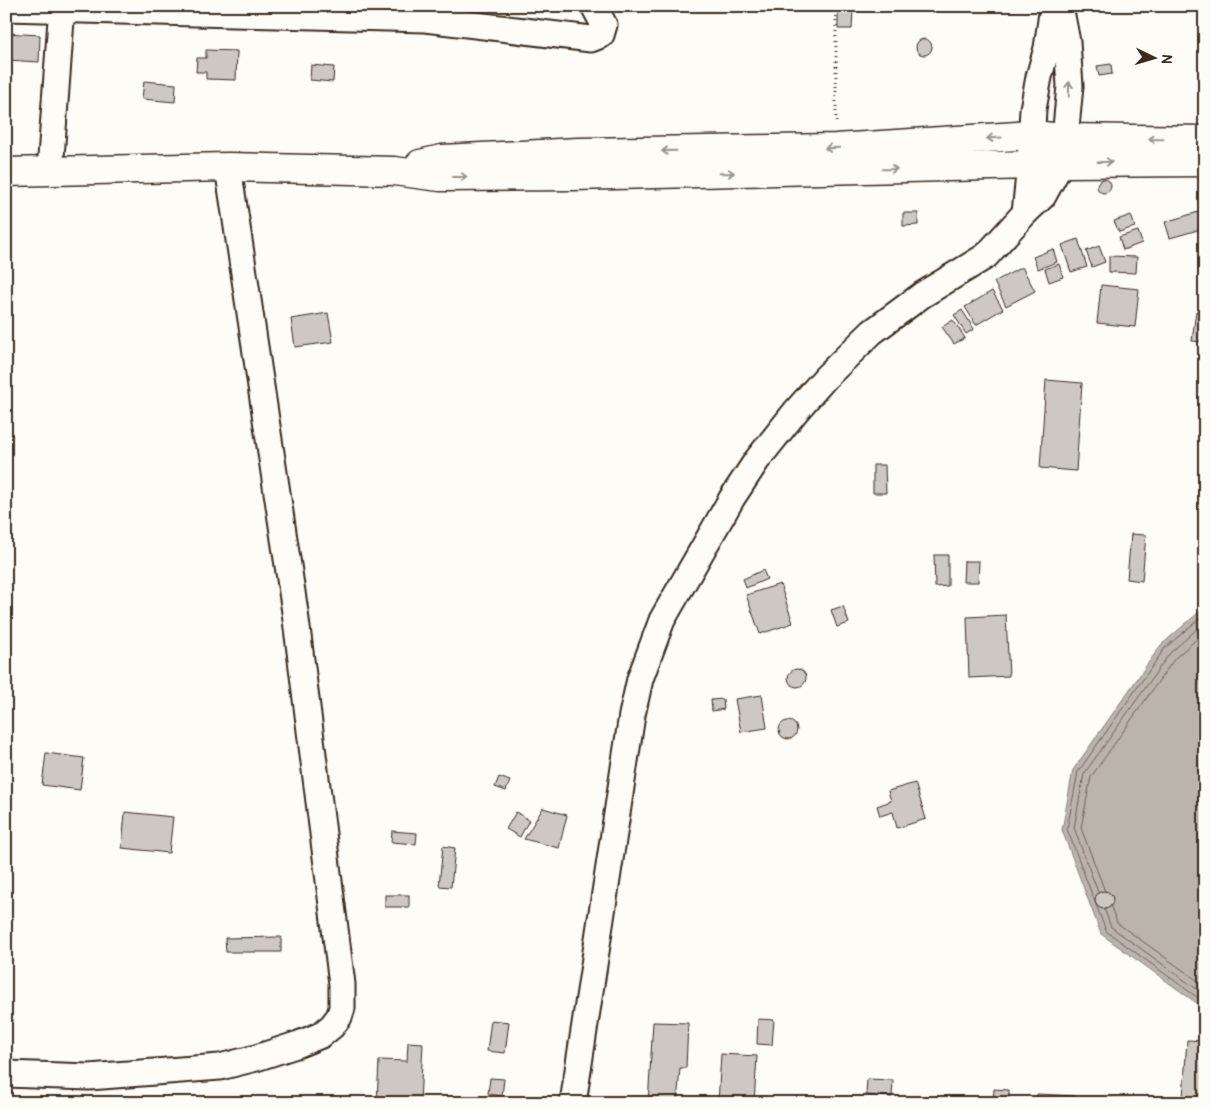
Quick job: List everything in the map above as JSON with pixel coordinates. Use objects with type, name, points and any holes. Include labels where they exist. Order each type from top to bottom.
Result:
[{"type":"highway","points":[[394,170],[452,158],[578,152],[836,148],[1031,135],[1063,150],[1205,162]]},
{"type":"highway","points":[[6,172],[228,167],[394,170],[440,178],[1030,165],[1063,150],[1205,140]]},
{"type":"street","points":[[6,8],[425,19],[591,39],[601,35],[604,25],[594,6]]},
{"type":"street","points":[[1025,213],[1033,109],[1047,48],[1053,6]]},
{"type":"street","points":[[573,1103],[632,715],[640,679],[662,620],[732,498],[757,460],[796,410],[826,377],[872,332],[922,295],[986,256],[1043,196],[1063,150],[1070,86],[1067,42],[1060,6]]},
{"type":"street","points":[[50,171],[62,8]]},
{"type":"street","points":[[6,1074],[89,1077],[220,1067],[300,1044],[321,1035],[340,1017],[343,998],[340,968],[295,612],[228,167]]},
{"type":"path","points":[[836,6],[836,148]]},
{"type":"water","points":[[1205,607],[1205,1009],[1101,934],[1062,830],[1073,770],[1161,645]]},
{"type":"building","points":[[838,10],[853,10],[852,29],[838,29]]},
{"type":"building","points":[[6,33],[40,35],[39,62],[6,60]]},
{"type":"building","points":[[924,39],[930,41],[932,47],[930,53],[924,55],[918,53],[916,47],[918,41]]},
{"type":"building","points":[[206,50],[237,51],[236,80],[206,79],[206,72],[196,72],[197,58],[206,58]]},
{"type":"building","points":[[1111,64],[1112,74],[1099,76],[1097,66]]},
{"type":"building","points":[[311,65],[334,67],[333,82],[310,80]]},
{"type":"building","points":[[144,81],[176,84],[175,102],[142,99]]},
{"type":"building","points":[[1104,179],[1109,181],[1111,186],[1109,191],[1104,193],[1099,191],[1097,186],[1099,181]]},
{"type":"building","points":[[1205,210],[1205,228],[1170,238],[1165,222]]},
{"type":"building","points":[[903,213],[918,213],[918,225],[903,226]]},
{"type":"building","points":[[1131,215],[1135,227],[1119,232],[1114,221]]},
{"type":"building","points":[[1138,231],[1142,243],[1123,250],[1119,237]]},
{"type":"building","points":[[1078,239],[1087,267],[1071,272],[1062,245]]},
{"type":"building","points":[[1099,246],[1105,262],[1092,267],[1086,251]]},
{"type":"building","points":[[1053,249],[1057,262],[1038,269],[1033,257]]},
{"type":"building","points":[[1109,256],[1137,257],[1136,273],[1109,272]]},
{"type":"building","points":[[1059,264],[1063,277],[1049,282],[1045,269]]},
{"type":"building","points":[[1022,267],[1035,291],[1006,306],[994,282]]},
{"type":"building","points":[[1101,285],[1139,289],[1135,327],[1097,323]]},
{"type":"building","points":[[992,291],[1003,309],[976,325],[965,307]]},
{"type":"building","points":[[962,310],[974,329],[966,334],[954,315]]},
{"type":"building","points":[[1196,311],[1205,312],[1205,342],[1192,341]]},
{"type":"building","points":[[328,313],[333,342],[295,347],[291,319]]},
{"type":"building","points":[[953,320],[965,338],[954,344],[942,327]]},
{"type":"building","points":[[1205,342],[1205,392],[1200,391]]},
{"type":"building","points":[[1046,380],[1082,383],[1076,471],[1040,468]]},
{"type":"building","points":[[873,465],[885,465],[886,493],[873,493]]},
{"type":"building","points":[[1131,534],[1146,535],[1142,581],[1127,579]]},
{"type":"building","points":[[934,555],[948,555],[948,586],[935,587]]},
{"type":"building","points":[[964,561],[979,561],[978,582],[963,582]]},
{"type":"building","points":[[763,570],[767,579],[746,588],[743,579]]},
{"type":"building","points":[[780,584],[793,623],[760,634],[746,595]]},
{"type":"building","points":[[843,606],[849,623],[837,627],[831,610]]},
{"type":"building","points":[[1006,615],[1009,676],[969,678],[967,617]]},
{"type":"building","points":[[797,669],[803,672],[806,678],[803,684],[797,687],[791,684],[788,678],[791,672]]},
{"type":"building","points":[[762,695],[767,728],[741,732],[735,699]]},
{"type":"building","points":[[723,699],[724,709],[712,711],[711,700]]},
{"type":"building","points":[[788,721],[794,724],[797,730],[794,736],[788,739],[782,736],[779,730],[782,724]]},
{"type":"building","points":[[46,753],[84,758],[80,790],[42,785]]},
{"type":"building","points":[[499,777],[510,781],[506,791],[495,787]]},
{"type":"building","points":[[915,783],[926,819],[897,828],[893,812],[880,816],[877,806],[891,801],[888,791]]},
{"type":"building","points":[[543,808],[567,815],[559,848],[524,839]]},
{"type":"building","points":[[125,812],[173,817],[169,853],[122,848]]},
{"type":"building","points":[[516,812],[529,820],[520,837],[506,829]]},
{"type":"building","points":[[392,831],[417,833],[416,844],[391,842]]},
{"type":"building","points":[[443,846],[455,848],[451,887],[439,886]]},
{"type":"building","points":[[1100,891],[1108,891],[1113,896],[1111,907],[1100,909],[1095,904],[1095,896]]},
{"type":"building","points":[[385,895],[409,895],[409,907],[385,907]]},
{"type":"building","points":[[281,937],[281,952],[226,952],[225,938]]},
{"type":"building","points":[[758,1019],[774,1020],[772,1045],[757,1044]]},
{"type":"building","points":[[491,1020],[509,1022],[505,1053],[487,1051]]},
{"type":"building","points":[[653,1022],[688,1023],[686,1068],[680,1068],[677,1103],[648,1103]]},
{"type":"building","points":[[1187,1040],[1205,1041],[1204,1099],[1183,1097]]},
{"type":"building","points":[[408,1042],[423,1043],[420,1103],[377,1103],[379,1060],[407,1061]]},
{"type":"building","points":[[721,1054],[757,1056],[754,1103],[718,1103]]},
{"type":"building","points":[[490,1078],[504,1079],[502,1096],[488,1094]]},
{"type":"building","points":[[867,1079],[893,1080],[892,1097],[866,1095]]},
{"type":"building","points":[[994,1089],[1009,1090],[1009,1102],[993,1102]]},
{"type":"building","points":[[1037,1094],[1075,1096],[1075,1103],[1037,1103]]},
{"type":"building","points":[[1109,1098],[1182,1102],[1182,1103],[1109,1103]]}]
